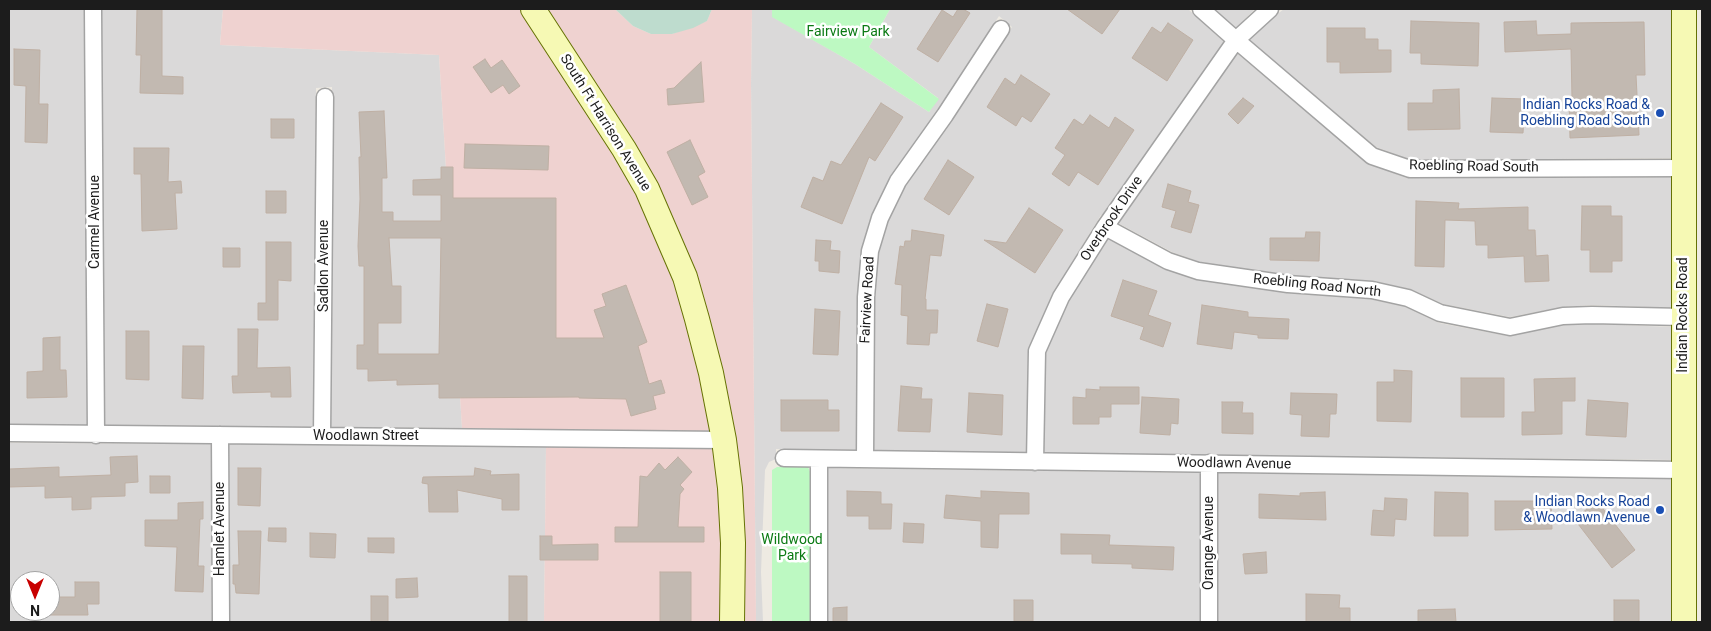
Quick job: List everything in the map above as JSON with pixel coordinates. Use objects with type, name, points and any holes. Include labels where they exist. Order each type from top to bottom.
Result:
[{"type":"main road","name":"South Ft Harrison Avenue","points":[[533,9],[624,149],[646,189],[685,277],[711,373],[724,440],[730,488],[733,543],[732,622]]},
{"type":"main road","name":"Indian Rocks Road","points":[[1684,9],[1684,622]]},
{"type":"street","name":"Carmel Avenue","points":[[93,9],[96,434]]},
{"type":"street","name":"Roebling Road South","points":[[1201,9],[1372,156],[1410,169],[1683,168]]},
{"type":"street","name":"Overbrook Drive","points":[[1035,462],[1037,351],[1061,296],[1105,227],[1236,40],[1270,9]]},
{"type":"street","name":"Fairview Road","points":[[865,459],[866,297],[870,251],[880,218],[898,181],[945,115],[1001,28]]},
{"type":"street","name":"Sadlon Avenue","points":[[322,436],[325,97]]},
{"type":"street","name":"Roebling Road North","points":[[1105,227],[1168,261],[1198,271],[1288,284],[1372,290],[1408,298],[1440,313],[1510,326],[1563,316],[1683,318]]},
{"type":"street","name":"Woodlawn Street","points":[[9,433],[724,440]]},
{"type":"street","name":"Hamlet Avenue","points":[[220,435],[221,622]]},
{"type":"street","name":"Woodlawn Avenue","points":[[784,458],[1683,470]]},
{"type":"street","points":[[820,459],[820,622]]},
{"type":"street","name":"Orange Avenue","points":[[1209,464],[1209,622]]},
{"type":"shaded area","points":[[9,9],[85,9],[88,425],[9,424]]},
{"type":"shaded area","points":[[101,9],[223,9],[220,45],[439,55],[462,428],[331,427],[332,87],[316,88],[314,427],[105,425]]},
{"type":"shaded area","points":[[223,9],[523,9],[639,194],[677,281],[714,431],[462,428],[439,55],[220,45]]},
{"type":"shaded area","points":[[544,9],[615,9],[633,26],[651,34],[672,34],[707,21],[712,9],[752,9],[756,622],[740,622],[705,316]]},
{"type":"shaded area","points":[[752,9],[772,9],[773,17],[855,64],[929,112],[938,98],[869,47],[890,9],[1188,9],[1224,42],[1103,215],[1101,215],[1054,292],[1029,351],[1027,453],[873,450],[875,297],[878,253],[887,222],[905,186],[951,121],[1012,27],[999,16],[938,110],[892,175],[872,215],[862,250],[858,296],[857,450],[776,449],[776,459],[769,462],[765,470],[761,572],[763,622],[756,622]]},
{"type":"shaded area","points":[[1214,9],[1255,9],[1236,28]]},
{"type":"shaded area","points":[[1284,9],[1676,9],[1675,158],[1411,160],[1376,147],[1249,40]]},
{"type":"shaded area","points":[[1237,53],[1367,163],[1407,178],[1675,177],[1675,308],[1592,305],[1563,307],[1510,317],[1443,304],[1410,289],[1373,281],[1288,275],[1200,262],[1172,252],[1118,223]]},
{"type":"shaded area","points":[[1107,238],[1165,269],[1197,280],[1287,293],[1370,299],[1406,307],[1439,323],[1508,336],[1564,325],[1592,324],[1675,327],[1675,460],[1043,453],[1045,353],[1068,301]]},
{"type":"shaded area","points":[[9,443],[211,444],[212,622],[9,622]]},
{"type":"shaded area","points":[[228,444],[546,447],[544,622],[229,622]]},
{"type":"shaded area","points":[[546,447],[717,449],[721,489],[724,622],[544,622]]},
{"type":"shaded area","points":[[828,468],[1201,473],[1201,622],[828,622]]},
{"type":"shaded area","points":[[1218,473],[1675,479],[1676,622],[1218,622]]},
{"type":"green space","points":[[615,9],[712,9],[707,21],[693,28],[672,34],[651,34],[633,26]]},
{"type":"green space","name":"Fairview Park","points":[[772,9],[890,9],[869,47],[939,99],[929,112],[855,64],[772,17]]},
{"type":"green space","points":[[1702,200],[1702,622],[1701,622]]},
{"type":"green space","name":"Wildwood Park","points":[[777,467],[808,467],[811,474],[813,622],[772,622],[772,470]]},
{"type":"building","points":[[137,9],[162,9],[162,76],[183,77],[183,94],[140,93],[141,55],[136,55]]},
{"type":"building","points":[[958,9],[963,9],[970,13],[938,62],[917,49],[942,10],[953,17]]},
{"type":"building","points":[[1067,9],[1120,9],[1102,34]]},
{"type":"building","points":[[1411,21],[1479,23],[1478,66],[1421,64],[1421,53],[1410,53]]},
{"type":"building","points":[[1536,21],[1537,35],[1571,34],[1571,23],[1644,22],[1645,75],[1636,75],[1639,135],[1570,138],[1569,98],[1572,98],[1571,49],[1505,52],[1504,22]]},
{"type":"building","points":[[1168,23],[1193,40],[1167,81],[1132,58],[1152,27],[1161,33]]},
{"type":"building","points":[[1327,28],[1365,28],[1365,39],[1378,39],[1378,50],[1391,50],[1391,72],[1340,73],[1340,62],[1327,62]]},
{"type":"building","points":[[14,49],[40,50],[39,104],[48,104],[47,143],[25,142],[26,86],[14,85]]},
{"type":"building","points":[[485,59],[491,68],[502,60],[520,86],[509,94],[503,85],[491,93],[473,67]]},
{"type":"building","points":[[701,62],[704,102],[668,105],[667,89],[674,88]]},
{"type":"building","points":[[1021,75],[1050,94],[1031,122],[1022,116],[1016,126],[987,107],[1005,78],[1015,85]]},
{"type":"building","points":[[1459,89],[1460,129],[1408,130],[1408,103],[1433,103],[1433,90]]},
{"type":"building","points":[[1243,98],[1254,106],[1238,124],[1228,114]]},
{"type":"building","points":[[1492,98],[1525,99],[1523,133],[1490,132]]},
{"type":"building","points":[[881,103],[903,117],[875,161],[869,157],[842,224],[801,207],[813,177],[823,181],[831,161],[841,165]]},
{"type":"building","points":[[384,111],[387,178],[382,178],[382,212],[393,212],[393,221],[441,221],[441,195],[413,195],[413,180],[441,179],[441,167],[453,167],[453,198],[556,198],[556,338],[604,338],[594,310],[606,306],[602,294],[626,285],[647,342],[638,346],[649,384],[661,380],[665,393],[653,396],[656,409],[631,416],[626,399],[579,397],[439,398],[439,384],[397,385],[397,380],[368,381],[368,369],[357,369],[357,345],[364,345],[364,266],[359,266],[358,246],[359,157],[361,157],[359,112]],"holes":[[[389,238],[441,238],[439,354],[378,354],[378,323],[401,323],[401,286],[392,286]]]},
{"type":"building","points":[[1090,115],[1109,128],[1115,117],[1134,130],[1098,185],[1078,172],[1069,186],[1052,174],[1065,155],[1055,148],[1074,119],[1083,125]]},
{"type":"building","points":[[271,119],[294,119],[294,138],[271,138]]},
{"type":"building","points":[[690,140],[705,172],[698,176],[708,197],[692,205],[667,152]]},
{"type":"building","points":[[465,144],[549,146],[548,170],[464,168]]},
{"type":"building","points":[[134,148],[169,148],[168,182],[181,181],[182,193],[175,193],[177,229],[142,231],[141,174],[134,174]]},
{"type":"building","points":[[948,160],[974,177],[949,215],[924,199]]},
{"type":"building","points":[[1168,184],[1191,191],[1188,202],[1199,205],[1191,233],[1171,227],[1176,211],[1162,207]]},
{"type":"building","points":[[266,191],[286,191],[286,213],[266,213]]},
{"type":"building","points":[[1416,201],[1459,203],[1458,209],[1528,207],[1528,230],[1535,230],[1536,256],[1548,255],[1549,281],[1525,282],[1524,256],[1488,258],[1488,245],[1476,245],[1475,221],[1445,220],[1444,267],[1415,266]]},
{"type":"building","points":[[1582,206],[1611,206],[1611,216],[1622,216],[1622,261],[1612,261],[1612,272],[1590,272],[1590,250],[1581,250]]},
{"type":"building","points":[[1029,208],[1063,230],[1035,273],[984,240],[1006,243]]},
{"type":"building","points":[[912,230],[944,235],[941,256],[930,255],[925,299],[926,310],[938,310],[937,333],[930,333],[929,345],[907,344],[908,316],[901,315],[902,285],[895,284],[900,246],[904,247],[905,241],[911,241]]},
{"type":"building","points":[[1306,232],[1320,232],[1319,261],[1270,260],[1270,238],[1305,238]]},
{"type":"building","points":[[816,240],[831,241],[830,250],[840,251],[839,273],[819,271],[819,261],[815,261]]},
{"type":"building","points":[[266,242],[291,242],[291,281],[278,280],[278,320],[258,320],[258,303],[266,303]]},
{"type":"building","points":[[223,248],[240,248],[240,267],[223,267]]},
{"type":"building","points":[[1123,280],[1157,291],[1148,315],[1171,323],[1163,347],[1140,339],[1144,327],[1111,316]]},
{"type":"building","points":[[987,304],[1008,309],[998,347],[977,341]]},
{"type":"building","points":[[1202,305],[1248,312],[1248,317],[1289,319],[1288,339],[1258,338],[1258,335],[1234,332],[1232,349],[1197,344]]},
{"type":"building","points":[[815,309],[840,311],[838,355],[813,354]]},
{"type":"building","points":[[238,329],[258,329],[257,368],[290,367],[291,397],[271,397],[271,392],[233,393],[232,376],[238,376]]},
{"type":"building","points":[[126,331],[149,331],[149,380],[126,379]]},
{"type":"building","points":[[60,337],[60,370],[66,370],[67,397],[27,398],[27,372],[43,371],[43,338]]},
{"type":"building","points":[[183,346],[204,346],[203,399],[182,398]]},
{"type":"building","points":[[1394,370],[1412,371],[1411,422],[1377,421],[1377,382],[1394,382]]},
{"type":"building","points":[[1461,378],[1504,378],[1504,417],[1461,417]]},
{"type":"building","points":[[1575,378],[1575,401],[1562,401],[1562,434],[1522,435],[1522,412],[1535,412],[1534,379]]},
{"type":"building","points":[[901,386],[922,388],[921,399],[932,399],[930,432],[898,431]]},
{"type":"building","points":[[1100,387],[1139,387],[1139,404],[1111,404],[1111,417],[1099,417],[1099,424],[1073,424],[1073,397],[1086,398],[1086,389],[1100,390]]},
{"type":"building","points":[[969,393],[1003,395],[1002,435],[967,432]]},
{"type":"building","points":[[1291,393],[1337,394],[1336,414],[1330,414],[1329,437],[1301,436],[1302,415],[1290,414]]},
{"type":"building","points":[[1142,397],[1179,399],[1178,424],[1171,423],[1170,435],[1140,433]]},
{"type":"building","points":[[781,400],[828,400],[828,410],[839,410],[839,431],[781,431]]},
{"type":"building","points":[[1588,400],[1628,403],[1626,437],[1586,435]]},
{"type":"building","points":[[1222,402],[1243,402],[1242,413],[1253,413],[1253,434],[1222,433]]},
{"type":"building","points":[[137,456],[138,482],[125,483],[125,496],[91,497],[91,509],[72,510],[72,497],[45,498],[45,486],[9,487],[9,469],[59,467],[59,477],[111,475],[110,457]]},
{"type":"building","points":[[678,457],[692,472],[680,485],[684,489],[680,494],[678,527],[704,527],[704,542],[615,542],[615,527],[638,527],[640,476],[647,477],[659,463],[665,470]]},
{"type":"building","points":[[238,468],[261,468],[260,506],[238,505]]},
{"type":"building","points":[[475,468],[491,471],[490,475],[519,474],[519,510],[502,510],[502,499],[457,490],[458,512],[429,512],[428,484],[422,483],[423,477],[474,476]]},
{"type":"building","points":[[150,476],[170,476],[170,493],[150,493]]},
{"type":"building","points":[[847,491],[881,492],[881,504],[892,504],[891,529],[869,529],[869,516],[847,516]]},
{"type":"building","points":[[981,491],[1029,493],[1029,514],[999,514],[998,548],[981,547],[981,521],[944,518],[946,495],[981,498]]},
{"type":"building","points":[[1325,492],[1326,520],[1259,518],[1259,494],[1300,496],[1300,493]]},
{"type":"building","points":[[1435,492],[1468,493],[1468,536],[1434,536]]},
{"type":"building","points":[[1385,498],[1407,499],[1406,520],[1395,519],[1394,536],[1371,535],[1373,510],[1384,511]]},
{"type":"building","points":[[1495,501],[1551,501],[1552,529],[1495,530]]},
{"type":"building","points":[[1597,501],[1635,550],[1612,568],[1575,520],[1582,520],[1582,513]]},
{"type":"building","points":[[203,502],[203,519],[200,519],[198,566],[204,566],[203,592],[175,591],[177,547],[145,546],[145,520],[178,520],[178,503]]},
{"type":"building","points":[[904,523],[924,524],[923,543],[903,542]]},
{"type":"building","points":[[269,528],[286,528],[286,542],[268,541]]},
{"type":"building","points":[[238,531],[261,531],[259,594],[236,593],[235,584],[233,584],[233,565],[239,565]]},
{"type":"building","points":[[310,533],[336,534],[335,558],[310,557]]},
{"type":"building","points":[[1061,534],[1110,535],[1109,545],[1174,547],[1173,570],[1132,568],[1132,564],[1092,563],[1092,554],[1061,554]]},
{"type":"building","points":[[540,536],[552,536],[552,545],[598,544],[598,560],[540,560]]},
{"type":"building","points":[[368,538],[394,538],[394,553],[368,552]]},
{"type":"building","points":[[1266,552],[1267,573],[1245,574],[1243,554]]},
{"type":"building","points":[[660,572],[691,572],[691,621],[660,621]]},
{"type":"building","points":[[509,576],[527,576],[527,622],[509,622]]},
{"type":"building","points":[[417,578],[418,597],[396,598],[396,579]]},
{"type":"building","points":[[75,582],[99,582],[99,604],[87,604],[88,615],[60,615],[60,597],[75,597]]},
{"type":"building","points":[[1306,594],[1340,595],[1339,608],[1350,608],[1350,622],[1306,622]]},
{"type":"building","points":[[371,596],[388,596],[388,622],[371,622]]},
{"type":"building","points":[[1014,600],[1033,600],[1033,621],[1014,621]]},
{"type":"building","points":[[1614,600],[1639,600],[1639,622],[1614,622]]},
{"type":"building","points":[[847,607],[847,622],[833,622],[833,608]]},
{"type":"building","points":[[1455,609],[1456,622],[1418,622],[1418,610]]},
{"type":"place","name":"Indian Rocks Road & Roebling Road South","points":[[1660,113]]},
{"type":"place","name":"Indian Rocks Road & Woodlawn Avenue","points":[[1660,510]]}]
